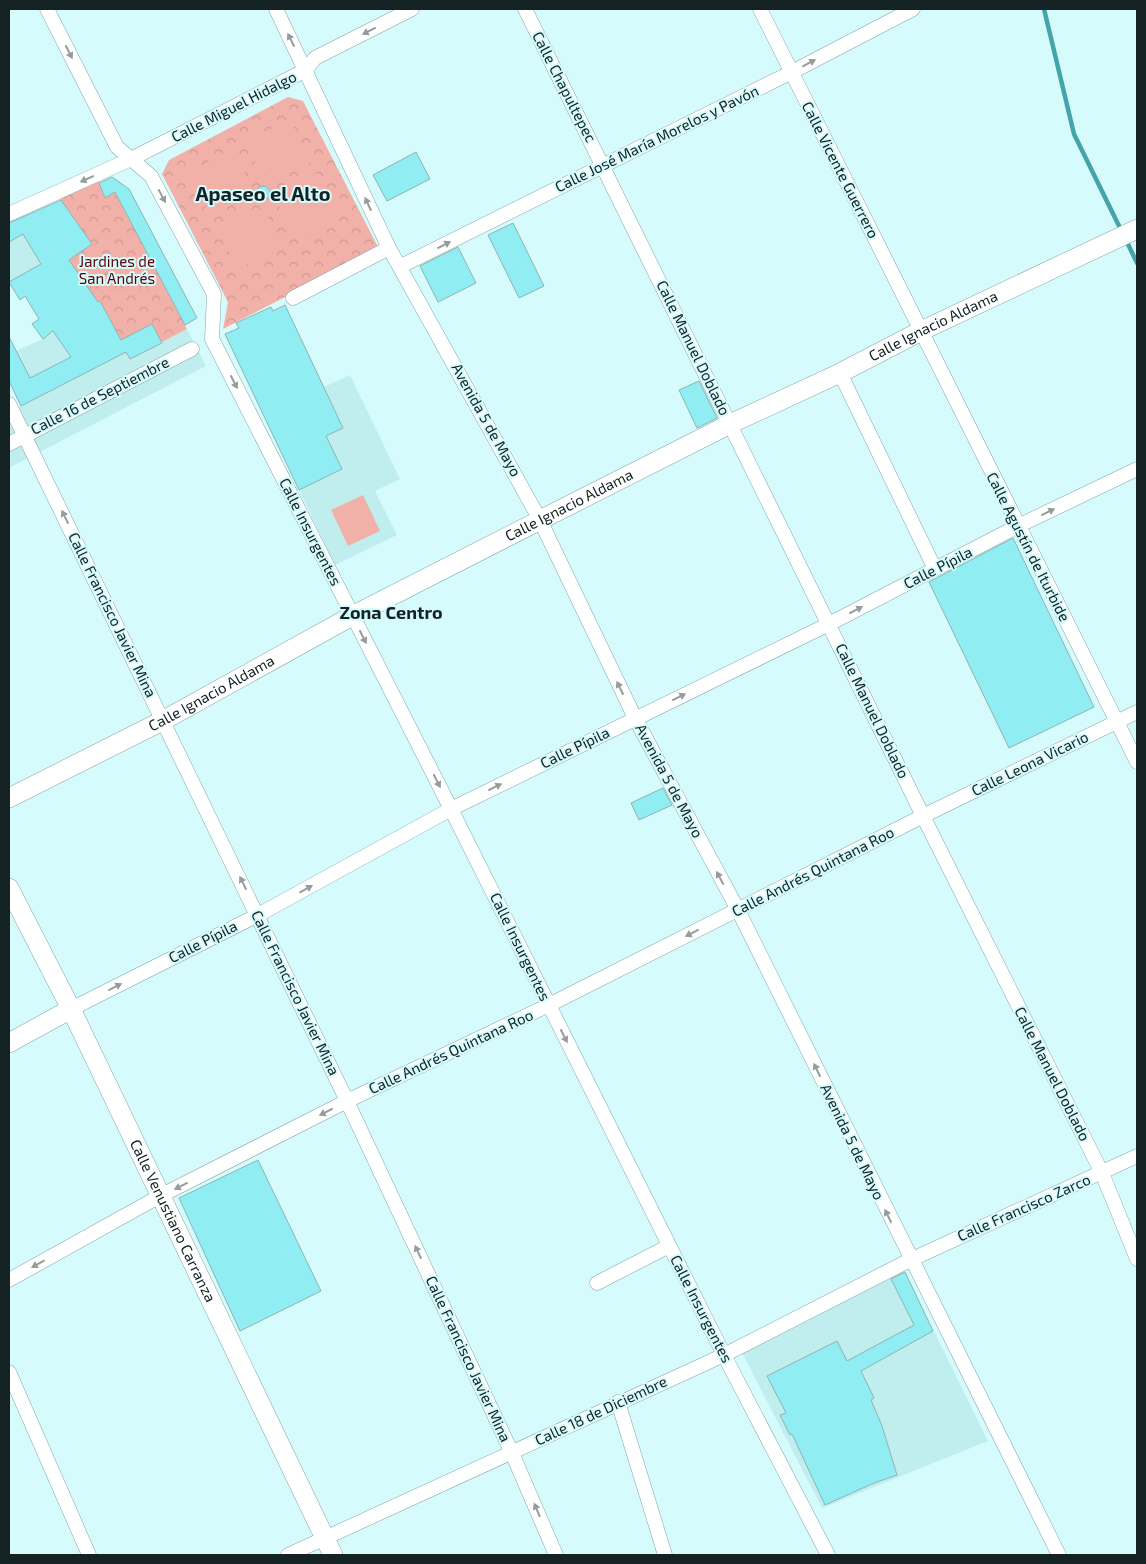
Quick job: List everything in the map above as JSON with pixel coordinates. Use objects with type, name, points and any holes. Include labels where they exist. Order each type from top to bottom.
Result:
[{"type":"street","points":[[48,9],[117,147],[151,176],[214,294],[202,344]]},
{"type":"street","name":"Avenida 5 de Mayo","points":[[276,9],[389,248],[401,266],[540,520],[635,718],[738,910],[910,1260],[1059,1555]]},
{"type":"street","name":"Calle Miguel Hidalgo","points":[[9,214],[131,159],[306,70],[315,58],[412,9]]},
{"type":"street","name":"Calle Chapultepec","points":[[525,9],[604,165]]},
{"type":"street","name":"Calle Vicente Guerrero","points":[[760,9],[790,73],[921,331]]},
{"type":"street","name":"Calle José María Morelos y Pavón","points":[[401,266],[790,73],[913,9]]},
{"type":"street","name":"Calle Manuel Doblado","points":[[604,165],[923,816],[1102,1173],[1137,1259]]},
{"type":"street","name":"Calle Ignacio Aldama","points":[[9,798],[164,720],[352,616],[540,520],[730,424],[840,373],[921,331],[1103,246],[1137,228]]},
{"type":"street","points":[[293,298],[389,248]]},
{"type":"street","name":"Calle Agustín de Iturbide","points":[[921,331],[1137,762]]},
{"type":"street","name":"Calle 16 de Septiembre","points":[[9,444],[202,344]]},
{"type":"street","name":"Calle Insurgentes","points":[[202,344],[352,616],[452,809],[548,1006],[828,1555]]},
{"type":"street","points":[[840,373],[935,569]]},
{"type":"street","name":"Calle Francisco Javier Mina","points":[[9,404],[164,720],[347,1101],[512,1453],[556,1555]]},
{"type":"street","name":"Calle Pípila","points":[[71,1009],[258,914],[452,809],[829,624],[1018,526],[1137,468]]},
{"type":"street","name":"Calle Leona Vicario","points":[[923,816],[1137,712]]},
{"type":"street","name":"Calle Andrés Quintana Roo","points":[[9,1280],[160,1196],[347,1101],[548,1006],[923,816]]},
{"type":"street","name":"Calle Venustiano Carranza","points":[[9,888],[71,1009],[330,1547]]},
{"type":"street","points":[[9,1043],[71,1009]]},
{"type":"street","name":"Calle Francisco Zarco","points":[[910,1260],[1137,1156]]},
{"type":"street","points":[[597,1282],[669,1246]]},
{"type":"street","name":"Calle 18 de Diciembre","points":[[288,1555],[330,1547],[512,1453],[724,1354],[910,1260]]},
{"type":"street","points":[[9,1372],[89,1555]]},
{"type":"street","points":[[618,1402],[665,1555]]},
{"type":"shaded area","points":[[14,218],[41,264],[9,282],[9,221]]},
{"type":"shaded area","points":[[100,301],[130,359],[187,329],[206,366],[9,468],[9,413],[21,406],[9,381],[9,337],[16,351],[43,339]]},
{"type":"shaded area","points":[[350,375],[400,479],[375,491],[397,535],[335,565],[299,490],[342,469],[326,436],[343,427],[324,387]]},
{"type":"shaded area","points":[[904,1270],[988,1441],[822,1508],[741,1351]]},
{"type":"green space","points":[[288,97],[303,101],[379,249],[223,329],[228,302],[162,174],[169,160]]},
{"type":"green space","points":[[289,119],[312,161],[277,180],[272,176],[262,175],[245,143]]},
{"type":"green space","points":[[232,149],[249,181],[246,197],[211,216],[188,173]]},
{"type":"green space","points":[[318,173],[340,216],[296,239],[279,207],[283,192]]},
{"type":"green space","name":"Jardines de San Andrés","points":[[96,175],[105,198],[115,192],[187,329],[130,359],[100,301],[82,312],[69,260],[91,244],[58,196]]},
{"type":"green space","points":[[251,208],[256,212],[266,213],[283,245],[239,269],[216,227]]},
{"type":"green space","points":[[363,495],[380,531],[348,546],[331,510]]},
{"type":"building","points":[[416,152],[430,179],[387,201],[373,175]]},
{"type":"building","points":[[112,177],[129,189],[197,318],[185,325],[115,192],[105,198],[99,183]]},
{"type":"building","points":[[263,186],[268,188],[270,193],[268,198],[263,200],[258,198],[256,193],[258,188]]},
{"type":"building","points":[[61,200],[92,244],[69,260],[98,302],[100,301],[121,340],[152,324],[162,343],[130,359],[126,352],[21,406],[9,381],[9,337],[30,378],[71,357],[53,331],[43,339],[32,324],[39,319],[25,296],[20,300],[9,282],[41,264],[23,234],[9,242],[9,223]]},
{"type":"building","points":[[513,223],[544,286],[519,298],[488,235]]},
{"type":"building","points":[[458,247],[476,283],[438,302],[420,266]]},
{"type":"building","points":[[285,305],[343,428],[326,436],[342,469],[299,490],[225,334],[239,328],[236,323],[271,307],[273,311]]},
{"type":"building","points":[[699,381],[717,418],[697,428],[679,390]]},
{"type":"building","points":[[1013,538],[1094,707],[1009,748],[929,582]]},
{"type":"building","points":[[663,788],[672,805],[639,820],[631,803]]},
{"type":"building","points":[[258,1160],[321,1291],[240,1331],[179,1198]]},
{"type":"building","points":[[905,1272],[933,1331],[861,1371],[874,1398],[871,1400],[882,1426],[897,1475],[825,1505],[792,1434],[790,1435],[780,1415],[786,1413],[767,1376],[837,1341],[847,1361],[914,1325],[891,1279]]},
{"type":"waterway","points":[[1044,9],[1074,134],[1121,230]]},
{"type":"waterway","points":[[1126,240],[1137,263]]},
{"type":"district","name":"Apaseo el Alto","points":[[263,194]]},
{"type":"district","name":"Zona Centro","points":[[391,613]]}]
